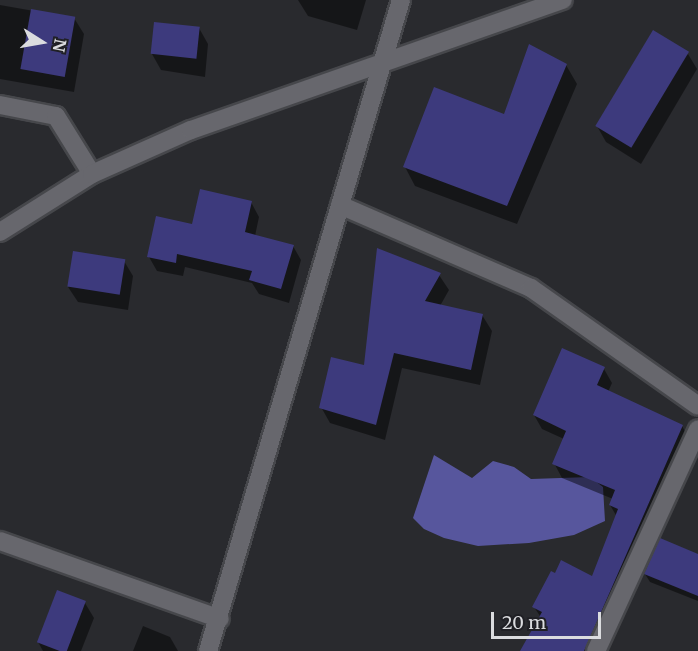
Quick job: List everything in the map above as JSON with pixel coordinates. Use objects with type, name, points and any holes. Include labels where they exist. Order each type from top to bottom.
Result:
[{"type":"street","points":[[208,651],[220,619],[401,0]]},
{"type":"street","points":[[0,232],[92,174],[191,130],[563,0]]},
{"type":"street","points":[[0,105],[56,116],[92,174]]},
{"type":"street","points":[[340,205],[531,288],[698,406]]},
{"type":"street","points":[[596,651],[698,429]]},
{"type":"street","points":[[0,541],[220,619]]},
{"type":"shaded area","points":[[434,455],[472,478],[493,461],[514,467],[531,479],[590,477],[603,487],[605,521],[574,535],[529,543],[478,546],[444,538],[424,529],[413,518]]},
{"type":"building","points":[[31,9],[75,17],[65,77],[20,69]]},
{"type":"building","points":[[154,22],[200,27],[196,59],[151,54]]},
{"type":"building","points":[[653,30],[689,52],[631,148],[595,126]]},
{"type":"building","points":[[529,44],[567,64],[507,206],[403,167],[434,87],[504,114]]},
{"type":"building","points":[[200,189],[252,201],[245,232],[294,245],[281,289],[249,280],[252,271],[177,254],[176,263],[147,257],[156,216],[192,224]]},
{"type":"building","points":[[377,248],[441,273],[425,301],[483,314],[471,370],[394,353],[376,425],[319,408],[331,357],[364,365]]},
{"type":"building","points":[[73,251],[125,259],[120,295],[67,287]]},
{"type":"building","points":[[562,348],[605,367],[597,385],[683,425],[584,651],[520,651],[542,612],[532,607],[551,571],[555,573],[561,560],[592,576],[618,509],[609,505],[615,490],[552,464],[566,431],[533,415]]},
{"type":"building","points":[[660,538],[698,554],[698,596],[644,574]]},
{"type":"building","points":[[57,590],[86,601],[67,651],[60,651],[37,642]]}]
